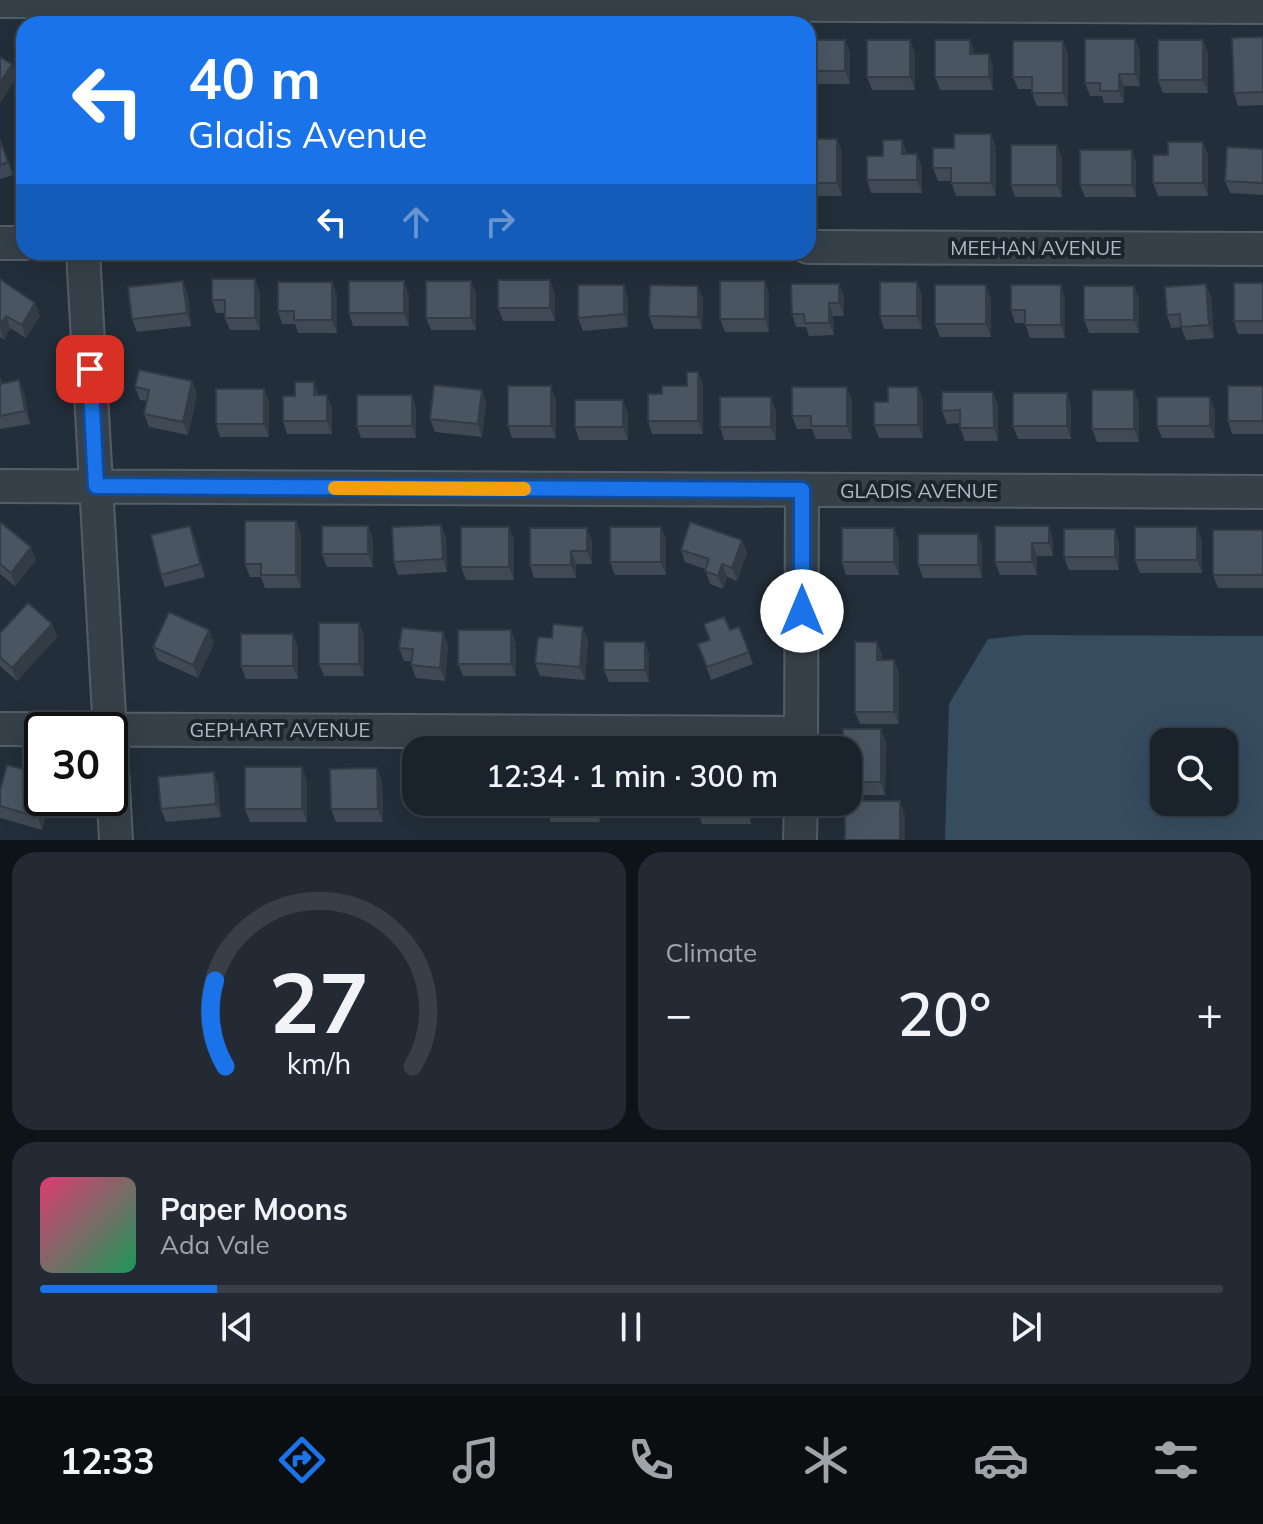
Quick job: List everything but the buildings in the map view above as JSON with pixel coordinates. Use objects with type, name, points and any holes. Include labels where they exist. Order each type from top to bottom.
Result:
[{"type":"street","points":[[0,1],[1263,7]]},
{"type":"street","name":"MEEHAN AVENUE","points":[[816,247],[1263,249]]},
{"type":"street","points":[[83,260],[109,712]]},
{"type":"street","name":"GLADIS AVENUE","points":[[0,486],[1263,492]]},
{"type":"street","points":[[801,736],[802,490]]},
{"type":"street","name":"GEPHART AVENUE","points":[[0,729],[24,729]]},
{"type":"street","name":"GEPHART AVENUE","points":[[128,729],[513,736]]},
{"type":"street","points":[[115,816],[116,840]]},
{"type":"street","points":[[800,840],[801,816]]},
{"type":"water","points":[[1025,635],[1263,636],[1263,840],[945,840],[949,704],[988,639]]},
{"type":"slow traffic","points":[[335,488],[524,489]]},
{"type":"route","points":[[90,369],[96,486],[802,490],[802,611]]}]
